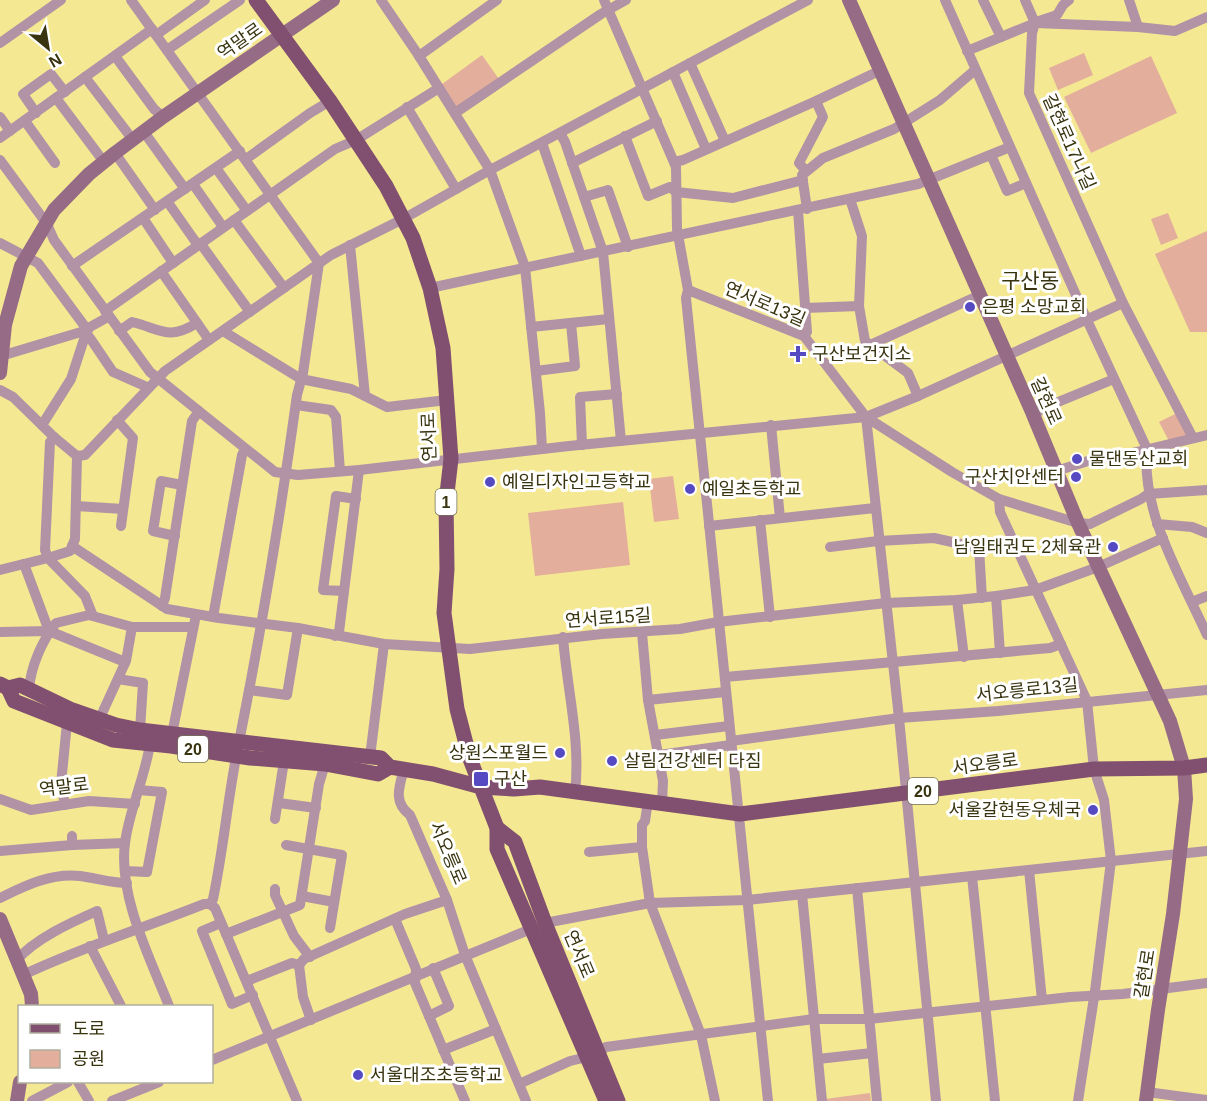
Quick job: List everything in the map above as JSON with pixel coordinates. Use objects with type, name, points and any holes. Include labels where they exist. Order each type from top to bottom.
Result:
[{"type":"main road","name":"연서로","points":[[256,0],[330,101],[386,186],[412,238],[430,288],[443,348],[451,459],[446,502],[447,569],[444,613],[457,709],[470,759],[497,828],[497,849],[538,926],[593,1054],[618,1101]]},
{"type":"main road","name":"역말로","points":[[0,373],[2,325],[21,266],[54,210],[89,174],[163,117],[333,0]]},
{"type":"main road","name":"갈현로","points":[[849,0],[1034,416],[1078,523],[1170,721],[1184,768],[1186,800],[1147,1096]]},
{"type":"main road","name":"서오릉로","points":[[4,686],[20,685],[99,720],[140,730],[172,734],[284,761],[325,764],[378,774],[397,768]]},
{"type":"main road","name":"서오릉로","points":[[4,686],[14,700],[113,740],[370,756],[381,758],[397,768],[433,774],[481,787],[514,789],[540,787],[740,814],[1094,769],[1184,768],[1207,765]]},
{"type":"main road","points":[[0,919],[34,1003]]},
{"type":"main road","name":"연서로","points":[[593,1054],[606,1101]]},
{"type":"main road","points":[[17,1101],[20,1083]]},
{"type":"street","points":[[1,40],[61,0]]},
{"type":"street","points":[[131,0],[319,263],[220,863],[210,904]]},
{"type":"street","points":[[0,138],[115,56],[205,0]]},
{"type":"street","points":[[167,50],[240,0]]},
{"type":"street","points":[[381,0],[490,170],[525,267],[542,449]]},
{"type":"street","points":[[455,113],[606,5],[626,0]]},
{"type":"street","points":[[0,390],[13,397],[77,456],[85,455],[147,387],[165,371],[319,263],[808,0]]},
{"type":"street","points":[[945,0],[1147,449],[1148,494],[1157,524],[1207,634]]},
{"type":"street","points":[[983,0],[1000,37]]},
{"type":"street","points":[[1025,0],[1035,23]]},
{"type":"street","points":[[967,51],[1057,15],[1069,0]]},
{"type":"street","points":[[1129,0],[1138,27]]},
{"type":"street","points":[[419,56],[495,1]]},
{"type":"street","points":[[606,5],[676,167],[677,229],[680,235],[688,290],[686,298],[699,433],[768,1101]]},
{"type":"street","points":[[1035,23],[1138,27],[1175,31],[1207,18]]},
{"type":"street","name":"갈현로17나길","points":[[1035,23],[1032,33],[1029,93],[1123,303],[1193,438]]},
{"type":"street","points":[[115,56],[154,109],[163,117]]},
{"type":"street","points":[[690,63],[725,141]]},
{"type":"street","points":[[625,136],[648,196],[670,187],[676,192],[733,198],[805,176],[823,158],[894,129],[940,100],[975,70]]},
{"type":"street","points":[[674,162],[816,101],[879,71]]},
{"type":"street","points":[[673,72],[706,149]]},
{"type":"street","points":[[36,112],[23,94],[51,74],[61,95],[154,210]]},
{"type":"street","points":[[85,78],[138,136],[189,186],[223,227]]},
{"type":"street","points":[[42,425],[71,379],[90,327],[161,271],[335,149],[356,140],[439,88]]},
{"type":"street","points":[[72,266],[216,168],[243,155],[330,101]]},
{"type":"street","points":[[804,336],[807,332],[802,210],[805,176],[799,163],[823,117],[816,101]]},
{"type":"street","points":[[407,107],[456,189]]},
{"type":"street","points":[[0,117],[10,131]]},
{"type":"street","points":[[25,121],[55,163]]},
{"type":"street","points":[[572,163],[657,121]]},
{"type":"street","points":[[560,133],[603,252],[621,441]]},
{"type":"street","points":[[542,143],[581,256]]},
{"type":"street","points":[[430,288],[929,181],[1010,147]]},
{"type":"street","points":[[991,156],[1007,191],[1026,183]]},
{"type":"street","points":[[0,160],[47,224],[54,240],[72,266],[150,372],[275,472],[285,474],[359,470],[771,425],[866,417],[918,396],[1123,303]]},
{"type":"street","points":[[216,168],[247,211]]},
{"type":"street","points":[[584,197],[608,190],[628,247]]},
{"type":"street","points":[[850,199],[862,236],[859,306],[865,341],[908,373],[918,396]]},
{"type":"street","points":[[167,201],[250,312]]},
{"type":"street","points":[[143,218],[173,263]]},
{"type":"street","points":[[234,220],[284,288]]},
{"type":"street","points":[[0,243],[38,263],[86,328],[86,333],[113,372],[147,387]]},
{"type":"street","points":[[350,246],[365,396]]},
{"type":"street","points":[[161,271],[209,340]]},
{"type":"street","name":"연서로13길","points":[[688,290],[804,336],[866,417]]},
{"type":"street","points":[[870,345],[980,294]]},
{"type":"street","points":[[805,308],[859,306]]},
{"type":"street","points":[[531,327],[609,319]]},
{"type":"street","points":[[118,331],[132,322],[161,332],[176,334],[197,323]]},
{"type":"street","points":[[536,371],[575,366],[571,323]]},
{"type":"street","points":[[223,331],[301,379],[351,389],[387,406],[447,400]]},
{"type":"street","points":[[1,356],[81,332],[86,333]]},
{"type":"street","points":[[1034,416],[1041,409],[1114,379]]},
{"type":"street","points":[[582,445],[580,397],[616,394]]},
{"type":"street","points":[[296,405],[331,410],[336,417],[340,471]]},
{"type":"street","points":[[162,606],[192,421],[199,411]]},
{"type":"street","points":[[866,417],[939,465],[999,499],[1078,523],[1090,524],[1148,494],[1207,490]]},
{"type":"street","points":[[866,417],[899,718],[913,882],[936,1101]]},
{"type":"street","points":[[117,420],[133,438],[121,526]]},
{"type":"street","points":[[771,425],[780,518]]},
{"type":"street","points":[[1056,471],[1104,456],[1128,454],[1207,435]]},
{"type":"street","points":[[54,437],[50,442],[45,550],[48,558],[85,596],[93,616]]},
{"type":"street","points":[[213,617],[245,448]]},
{"type":"street","points":[[0,570],[70,551],[75,539],[77,456]]},
{"type":"street","points":[[335,636],[339,632],[359,470]]},
{"type":"street","points":[[175,536],[153,531],[161,482],[182,485]]},
{"type":"street","points":[[344,591],[324,590],[334,508],[336,496],[357,499]]},
{"type":"street","points":[[999,499],[1000,512],[1087,701],[1094,769],[1104,800],[1111,861],[1078,1101]]},
{"type":"street","points":[[76,506],[123,509]]},
{"type":"street","points":[[709,526],[875,508]]},
{"type":"street","points":[[760,520],[770,617]]},
{"type":"street","points":[[1157,524],[1191,528],[1207,533]]},
{"type":"street","points":[[830,547],[934,538],[979,548],[1016,546]]},
{"type":"street","points":[[1098,567],[1163,538]]},
{"type":"street","name":"연서로15길","points":[[72,546],[167,609],[298,628],[384,644],[448,649],[470,649],[563,638],[642,633],[886,603],[982,598],[1035,590],[1098,567]]},
{"type":"street","points":[[979,548],[982,598]]},
{"type":"street","points":[[24,564],[49,631]]},
{"type":"street","points":[[996,596],[1000,653]]},
{"type":"street","points":[[1192,602],[1207,596]]},
{"type":"street","points":[[957,600],[964,657]]},
{"type":"street","points":[[172,734],[196,614]]},
{"type":"street","points":[[29,689],[31,676],[49,631],[56,623],[93,616],[132,627],[193,627]]},
{"type":"street","points":[[99,720],[128,658],[132,627]]},
{"type":"street","points":[[249,690],[287,695],[298,628]]},
{"type":"street","points":[[0,632],[49,631],[128,658]]},
{"type":"street","points":[[642,633],[648,700],[663,781],[655,802],[642,825],[642,847],[650,903],[701,1035],[715,1101]]},
{"type":"street","points":[[563,638],[578,770],[575,793]]},
{"type":"street","points":[[370,756],[384,644]]},
{"type":"street","points":[[724,677],[891,661],[964,657],[1050,648],[1060,644]]},
{"type":"street","points":[[118,679],[143,683],[140,730]]},
{"type":"street","points":[[1158,695],[1207,690]]},
{"type":"street","points":[[648,700],[725,692]]},
{"type":"street","name":"서오릉로13길","points":[[659,755],[899,718],[1158,695]]},
{"type":"street","points":[[65,805],[62,784],[67,723]]},
{"type":"street","points":[[655,735],[729,726]]},
{"type":"street","points":[[150,744],[125,843],[126,877],[139,930],[169,1005]]},
{"type":"street","points":[[275,819],[284,761]]},
{"type":"street","points":[[226,934],[300,904],[322,770],[325,764]]},
{"type":"street","name":"서오릉로","points":[[397,768],[397,794],[404,811],[410,815],[447,900],[465,955],[526,1101]]},
{"type":"street","points":[[0,897],[40,879],[78,876],[113,883],[147,872],[162,792],[139,790]]},
{"type":"street","name":"역말로","points":[[0,799],[32,810],[90,801],[135,804]]},
{"type":"street","points":[[279,802],[316,808]]},
{"type":"street","points":[[0,851],[72,841],[125,843]]},
{"type":"street","points":[[286,845],[342,855],[330,928]]},
{"type":"street","points":[[589,852],[642,847]]},
{"type":"street","points":[[213,1060],[538,926],[650,903],[747,900],[1207,851]]},
{"type":"street","points":[[1029,870],[1042,1000]]},
{"type":"street","points":[[972,876],[995,1101]]},
{"type":"street","points":[[857,888],[877,1101]]},
{"type":"street","points":[[276,889],[275,896],[294,936],[310,957]]},
{"type":"street","points":[[802,894],[822,1101]]},
{"type":"street","points":[[302,896],[334,902]]},
{"type":"street","points":[[247,981],[292,963],[299,964],[395,919],[447,900]]},
{"type":"street","points":[[23,975],[104,940],[139,930],[204,904],[210,904],[215,908],[297,1101]]},
{"type":"street","points":[[16,961],[23,952],[68,924],[97,911],[104,940]]},
{"type":"street","points":[[395,919],[416,969],[415,983],[465,1101]]},
{"type":"street","points":[[221,923],[202,931],[232,1004],[253,995]]},
{"type":"street","points":[[90,946],[120,1005]]},
{"type":"street","points":[[299,964],[303,997],[311,1020]]},
{"type":"street","points":[[429,1016],[449,1006],[433,968]]},
{"type":"street","points":[[519,1084],[606,1047],[814,1019],[869,1019],[1207,983]]},
{"type":"street","points":[[444,1050],[496,1029]]},
{"type":"street","points":[[818,1059],[872,1053]]},
{"type":"street","points":[[33,1101],[66,1083]]},
{"type":"street","points":[[79,1083],[89,1101]]},
{"type":"street","points":[[112,1101],[157,1083]]},
{"type":"street","points":[[1147,1096],[1207,1100]]},
{"type":"green space","points":[[1084,53],[1093,75],[1058,90],[1049,68]]},
{"type":"green space","points":[[482,55],[501,82],[454,112],[438,87]]},
{"type":"green space","points":[[1151,56],[1177,113],[1091,153],[1064,97]]},
{"type":"green space","points":[[1168,213],[1178,238],[1161,245],[1151,219]]},
{"type":"green space","points":[[1207,231],[1207,332],[1190,332],[1155,254]]},
{"type":"green space","points":[[1177,413],[1190,436],[1169,441],[1159,422]]},
{"type":"green space","points":[[673,476],[679,519],[654,522],[649,479]]},
{"type":"green space","points":[[623,502],[630,565],[535,576],[528,513]]},
{"type":"green space","points":[[870,1093],[871,1101],[825,1101],[825,1099]]},
{"type":"place","name":"은평 소망교회","points":[[970,307]]},
{"type":"place","name":"구산보건지소","points":[[798,354]]},
{"type":"place","name":"물댄동산교회","points":[[1077,459]]},
{"type":"place","name":"구산치안센터","points":[[1076,477]]},
{"type":"place","name":"예일디자인고등학교","points":[[490,482]]},
{"type":"place","name":"예일초등학교","points":[[690,489]]},
{"type":"place","name":"남일태권도 2체육관","points":[[1113,547]]},
{"type":"place","name":"상원스포월드","points":[[560,753]]},
{"type":"place","name":"살림건강센터 다짐","points":[[612,761]]},
{"type":"place","name":"구산","points":[[481,779]]},
{"type":"place","name":"서울갈현동우체국","points":[[1093,810]]},
{"type":"place","name":"서울대조초등학교","points":[[358,1075]]},
{"type":"district","name":"구산동","points":[[1030,281]]}]
